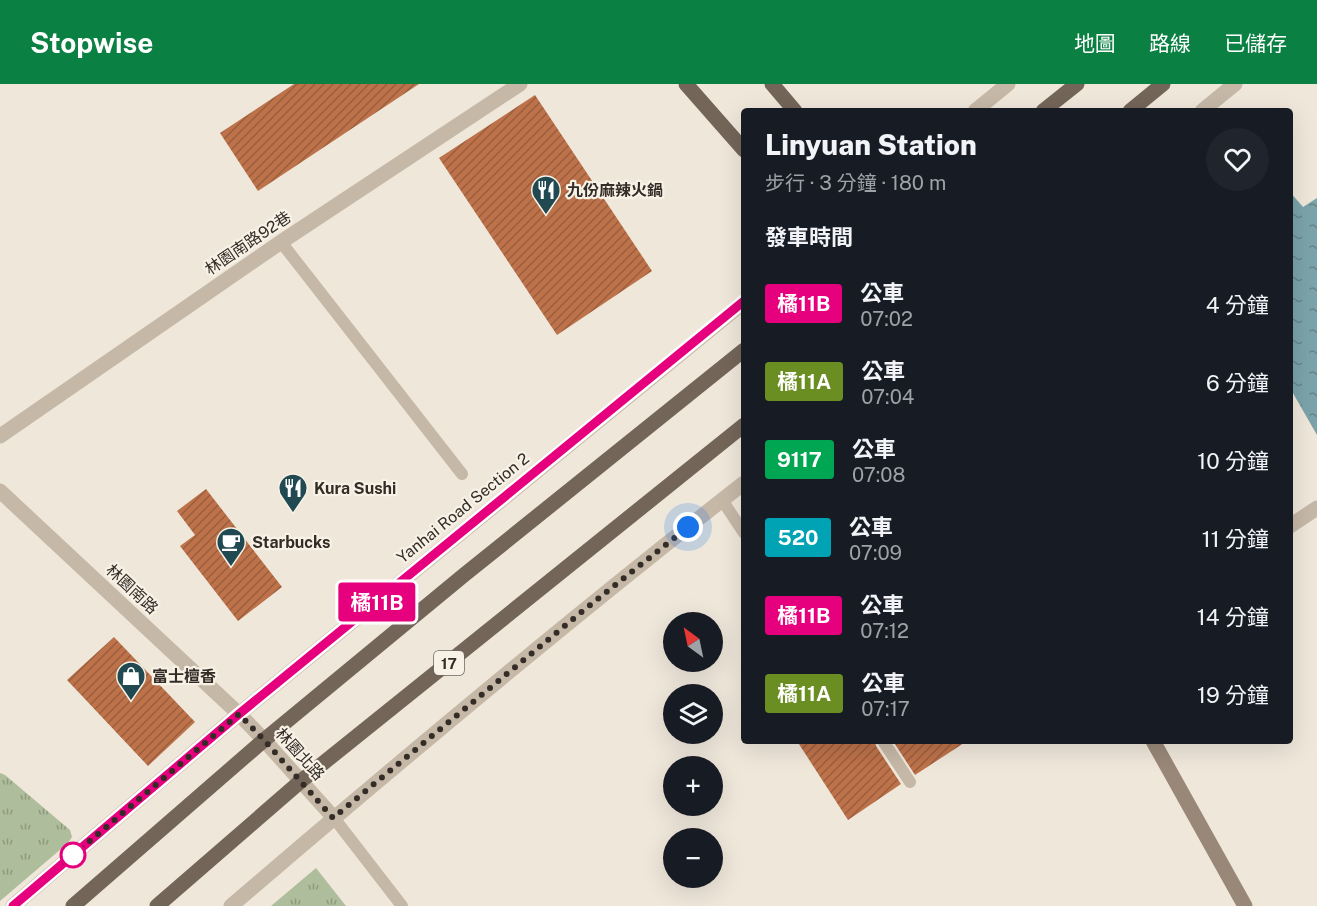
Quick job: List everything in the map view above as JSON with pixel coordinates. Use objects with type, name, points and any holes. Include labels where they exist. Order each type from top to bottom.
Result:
[{"type":"main road","points":[[686,84],[741,147]]},
{"type":"main road","points":[[772,84],[792,108]]},
{"type":"main road","points":[[1046,108],[1077,84]]},
{"type":"main road","points":[[1134,108],[1163,84]]},
{"type":"main road","points":[[73,906],[264,740],[464,575],[741,352]]},
{"type":"main road","name":"17","points":[[157,906],[302,781],[741,427]]},
{"type":"street","name":"林園南路92巷","points":[[0,436],[281,242],[520,84]]},
{"type":"street","points":[[979,108],[1008,84]]},
{"type":"street","points":[[1207,108],[1235,84]]},
{"type":"street","name":"Yanhai Road Section 2","points":[[13,906],[239,714],[741,304]]},
{"type":"street","points":[[231,906],[333,818],[584,610],[741,485]]},
{"type":"street","name":"林園南路","points":[[0,491],[239,714]]},
{"type":"street","points":[[1293,523],[1317,508]]},
{"type":"street","name":"林園北路","points":[[239,714],[302,781],[333,818]]},
{"type":"street","points":[[1155,744],[1245,906]]},
{"type":"lane","points":[[281,242],[462,474]]},
{"type":"lane","points":[[722,500],[741,528]]},
{"type":"lane","points":[[885,744],[910,782]]},
{"type":"lane","points":[[333,818],[402,906]]},
{"type":"green space","points":[[0,773],[70,830],[72,837],[68,843],[0,901]]},
{"type":"green space","points":[[316,868],[346,906],[271,906]]},
{"type":"water","points":[[1293,195],[1303,207],[1317,198],[1317,435],[1293,393]]},
{"type":"building","points":[[294,84],[419,84],[258,191],[220,133]]},
{"type":"building","name":"九份麻辣火鍋","points":[[535,95],[652,271],[557,335],[439,158]]},
{"type":"building","name":"Starbucks","points":[[206,489],[282,587],[238,621],[180,546],[195,535],[177,511]]},
{"type":"building","name":"富士檀香","points":[[114,637],[195,722],[148,766],[67,680]]},
{"type":"building","points":[[799,744],[876,744],[901,784],[848,820]]},
{"type":"building","points":[[895,744],[962,744],[915,775]]},
{"type":"bus line","name":"橘11B","points":[[13,906],[239,714],[741,303]]},
{"type":"place","name":"九份麻辣火鍋","points":[[546,216]]},
{"type":"place","name":"Kura Sushi","points":[[293,514]]},
{"type":"place","name":"Starbucks","points":[[231,568]]},
{"type":"place","name":"富士檀香","points":[[131,702]]},
{"type":"route","points":[[73,855],[65,862],[239,714],[302,781],[333,818],[688,527]]}]
